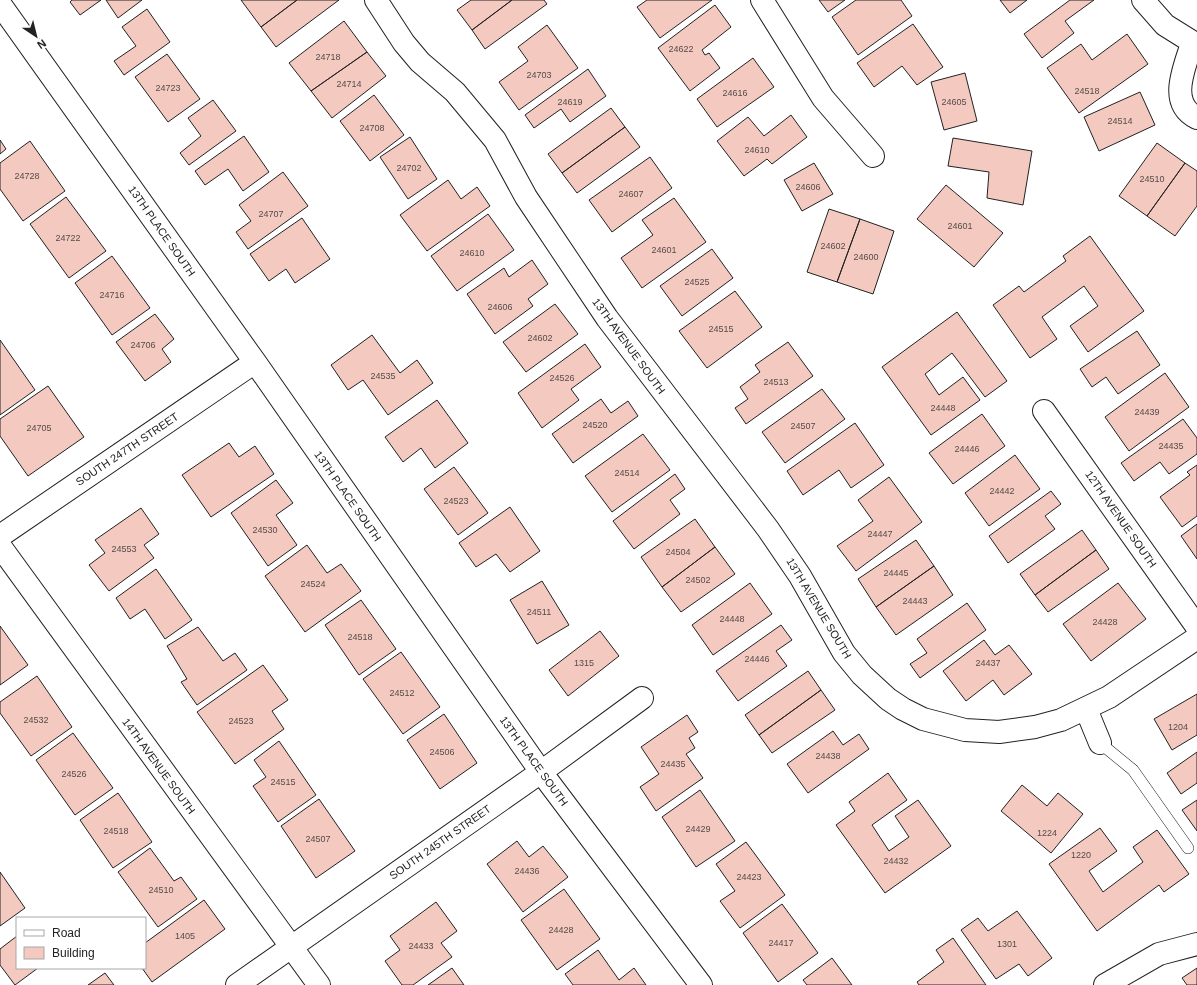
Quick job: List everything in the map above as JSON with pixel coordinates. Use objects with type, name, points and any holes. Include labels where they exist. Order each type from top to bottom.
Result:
[{"type":"street","name":"13TH AVENUE SOUTH","points":[[376,0],[400,37],[420,62],[455,92],[495,140],[526,197],[607,318],[768,529],[800,576],[844,653],[862,675],[882,694],[903,709],[923,719],[948,726],[987,732],[1010,731],[1035,727],[1086,709],[1127,687],[1197,638]]},
{"type":"street","points":[[762,0],[823,98],[873,156]]},
{"type":"street","points":[[1143,0],[1165,25],[1194,44],[1180,84],[1179,94],[1182,104],[1188,112],[1197,118]]},
{"type":"street","name":"13TH PLACE SOUTH","points":[[0,4],[255,362],[540,772],[701,985]]},
{"type":"street","name":"SOUTH 247TH STREET","points":[[0,536],[255,362]]},
{"type":"street","name":"12TH AVENUE SOUTH","points":[[1044,411],[1197,627]]},
{"type":"street","name":"14TH AVENUE SOUTH","points":[[0,546],[319,985]]},
{"type":"street","name":"SOUTH 245TH STREET","points":[[237,985],[540,772],[642,698]]},
{"type":"street","points":[[1086,709],[1100,743]]},
{"type":"street","points":[[1105,985],[1159,954],[1197,944]]},
{"type":"lane","points":[[1100,743],[1133,770],[1188,848]]},
{"type":"building","points":[[72,0],[101,0],[80,15],[70,2]]},
{"type":"building","points":[[106,0],[142,0],[118,18]]},
{"type":"building","points":[[241,0],[297,0],[261,27]]},
{"type":"building","points":[[297,0],[339,0],[276,47],[261,27]]},
{"type":"building","points":[[471,0],[512,0],[472,30],[457,10]]},
{"type":"building","points":[[512,0],[544,0],[547,4],[485,49],[472,30]]},
{"type":"building","points":[[647,0],[712,0],[660,38],[637,7]]},
{"type":"building","points":[[819,0],[845,0],[828,12]]},
{"type":"building","points":[[856,0],[901,0],[912,16],[858,55],[832,17]]},
{"type":"building","points":[[1000,0],[1027,0],[1010,13]]},
{"type":"building","points":[[1070,0],[1094,0],[1065,21],[1074,33],[1042,58],[1024,34]]},
{"type":"building","points":[[715,5],[731,27],[702,50],[705,55],[709,53],[720,68],[690,91],[658,48]]},
{"type":"building","points":[[147,9],[170,42],[124,75],[114,61],[136,46],[122,27]]},
{"type":"building","points":[[344,21],[367,52],[311,91],[289,63]]},
{"type":"building","points":[[913,24],[943,67],[917,85],[902,66],[874,87],[857,63]]},
{"type":"building","points":[[547,25],[578,68],[519,110],[499,82],[528,61],[518,47]]},
{"type":"building","points":[[1127,34],[1148,64],[1079,113],[1047,68],[1081,44],[1092,60]]},
{"type":"building","points":[[367,52],[386,76],[332,118],[311,91]]},
{"type":"building","points":[[167,54],[200,99],[168,122],[135,77]]},
{"type":"building","points":[[753,58],[774,87],[717,127],[697,99]]},
{"type":"building","points":[[588,69],[606,96],[570,122],[561,109],[534,128],[525,115]]},
{"type":"building","points":[[965,73],[977,121],[944,130],[931,82]]},
{"type":"building","points":[[1140,92],[1155,125],[1099,151],[1084,117]]},
{"type":"building","points":[[374,95],[404,135],[370,161],[340,121]]},
{"type":"building","points":[[213,100],[236,131],[189,165],[180,153],[201,136],[188,118]]},
{"type":"building","points":[[611,108],[625,127],[562,173],[548,154]]},
{"type":"building","points":[[791,115],[807,137],[772,164],[767,159],[744,176],[717,141],[748,117],[764,136]]},
{"type":"building","points":[[625,127],[640,147],[577,193],[562,173]]},
{"type":"building","points":[[244,136],[269,172],[243,191],[228,169],[205,185],[195,171]]},
{"type":"building","points":[[410,137],[437,179],[408,199],[380,157]]},
{"type":"building","points":[[953,138],[1032,151],[1023,205],[987,198],[989,172],[948,166]]},
{"type":"building","points":[[0,140],[6,149],[0,154]]},
{"type":"building","points":[[30,141],[65,191],[23,221],[0,189],[0,163]]},
{"type":"building","points":[[1157,143],[1185,163],[1147,216],[1119,196]]},
{"type":"building","points":[[650,157],[672,188],[612,232],[589,200]]},
{"type":"building","points":[[814,163],[833,194],[802,211],[784,180]]},
{"type":"building","points":[[1185,163],[1197,171],[1197,206],[1175,236],[1147,216]]},
{"type":"building","points":[[283,172],[308,206],[248,249],[236,232],[251,221],[239,205]]},
{"type":"building","points":[[448,180],[461,199],[477,187],[490,206],[427,251],[400,215]]},
{"type":"building","points":[[946,185],[1003,233],[974,267],[917,219]]},
{"type":"building","points":[[66,197],[106,251],[69,278],[30,224]]},
{"type":"building","points":[[674,198],[706,242],[642,288],[621,258],[653,235],[642,220]]},
{"type":"building","points":[[829,209],[860,219],[837,282],[807,272]]},
{"type":"building","points":[[488,214],[514,250],[457,291],[431,256]]},
{"type":"building","points":[[302,218],[330,259],[295,283],[286,269],[269,281],[250,254]]},
{"type":"building","points":[[860,219],[894,231],[873,294],[837,282]]},
{"type":"building","points":[[1090,236],[1144,311],[1088,352],[1070,326],[1098,306],[1084,286],[1042,317],[1057,339],[1030,358],[993,305],[1019,286],[1024,292],[1066,261],[1063,256]]},
{"type":"building","points":[[712,249],[733,278],[682,316],[660,286]]},
{"type":"building","points":[[112,256],[150,308],[112,335],[75,283]]},
{"type":"building","points":[[532,260],[548,284],[528,299],[533,306],[495,334],[467,294],[504,268],[509,277]]},
{"type":"building","points":[[735,291],[762,327],[707,368],[679,331]]},
{"type":"building","points":[[555,304],[578,334],[526,372],[503,342]]},
{"type":"building","points":[[957,312],[1007,381],[985,397],[952,353],[925,374],[939,395],[963,377],[980,400],[931,435],[882,367]]},
{"type":"building","points":[[155,314],[174,339],[162,349],[171,362],[145,381],[116,342]]},
{"type":"building","points":[[1137,331],[1160,365],[1118,394],[1106,377],[1092,387],[1080,369]]},
{"type":"building","points":[[372,335],[400,373],[417,360],[433,383],[388,415],[363,380],[348,390],[331,365]]},
{"type":"building","points":[[0,340],[35,390],[0,415]]},
{"type":"building","points":[[788,342],[813,376],[746,424],[735,408],[748,399],[740,387],[760,372],[755,365]]},
{"type":"building","points":[[585,344],[601,367],[571,389],[579,400],[542,428],[518,393]]},
{"type":"building","points":[[1165,373],[1189,407],[1129,451],[1105,417]]},
{"type":"building","points":[[48,386],[84,437],[28,476],[0,436],[0,419]]},
{"type":"building","points":[[822,389],[845,419],[785,463],[762,432]]},
{"type":"building","points":[[601,399],[611,413],[628,401],[638,416],[573,463],[552,434]]},
{"type":"building","points":[[437,400],[468,443],[435,468],[421,448],[403,462],[385,437]]},
{"type":"building","points":[[982,414],[1005,446],[953,484],[929,453]]},
{"type":"building","points":[[1183,419],[1197,438],[1197,454],[1169,474],[1160,462],[1134,481],[1121,463]]},
{"type":"building","points":[[855,423],[884,465],[851,488],[839,470],[803,495],[787,471]]},
{"type":"building","points":[[643,434],[670,470],[612,512],[585,476]]},
{"type":"building","points":[[229,443],[239,457],[255,446],[274,474],[211,517],[182,475]]},
{"type":"building","points":[[1015,455],[1040,489],[989,526],[965,493]]},
{"type":"building","points":[[1197,465],[1197,516],[1182,527],[1160,497],[1190,475],[1187,472]]},
{"type":"building","points":[[454,467],[488,513],[458,535],[424,489]]},
{"type":"building","points":[[675,474],[685,489],[670,500],[680,514],[634,549],[613,521]]},
{"type":"building","points":[[889,477],[922,522],[856,571],[837,546],[873,521],[858,500]]},
{"type":"building","points":[[276,480],[293,503],[276,515],[297,545],[268,566],[231,513]]},
{"type":"building","points":[[1051,491],[1061,504],[1045,516],[1055,529],[1008,563],[989,536]]},
{"type":"building","points":[[510,507],[540,551],[510,572],[496,554],[476,567],[459,543]]},
{"type":"building","points":[[141,508],[159,534],[144,545],[154,558],[109,591],[89,565],[105,553],[95,540]]},
{"type":"building","points":[[695,519],[715,547],[662,587],[641,557]]},
{"type":"building","points":[[1197,524],[1197,559],[1181,536]]},
{"type":"building","points":[[1082,530],[1096,550],[1035,595],[1020,574]]},
{"type":"building","points":[[916,540],[934,566],[876,607],[858,579]]},
{"type":"building","points":[[307,545],[327,573],[341,564],[361,591],[305,632],[265,576]]},
{"type":"building","points":[[715,547],[735,574],[681,612],[662,587]]},
{"type":"building","points":[[1096,550],[1109,569],[1048,612],[1035,595]]},
{"type":"building","points":[[934,566],[953,595],[896,635],[876,607]]},
{"type":"building","points":[[156,569],[192,620],[165,639],[145,609],[130,619],[116,598]]},
{"type":"building","points":[[542,581],[569,625],[537,644],[510,600]]},
{"type":"building","points":[[750,583],[772,614],[713,655],[692,625]]},
{"type":"building","points":[[1118,583],[1146,619],[1091,661],[1063,624]]},
{"type":"building","points":[[361,600],[396,649],[359,675],[325,625]]},
{"type":"building","points":[[967,603],[986,630],[920,678],[910,664],[927,653],[917,639]]},
{"type":"building","points":[[781,625],[792,640],[776,651],[787,666],[738,701],[716,671]]},
{"type":"building","points":[[0,626],[28,665],[0,685]]},
{"type":"building","points":[[198,627],[223,661],[235,653],[247,670],[197,705],[181,682],[187,679],[167,646]]},
{"type":"building","points":[[600,631],[619,656],[568,696],[549,670]]},
{"type":"building","points":[[984,640],[995,655],[1009,645],[1032,674],[1004,695],[993,680],[966,701],[943,671]]},
{"type":"building","points":[[401,652],[440,707],[403,734],[363,679]]},
{"type":"building","points":[[263,665],[288,700],[272,711],[284,729],[235,764],[197,712]]},
{"type":"building","points":[[808,671],[821,690],[759,735],[745,715]]},
{"type":"building","points":[[37,676],[72,727],[31,756],[0,713],[0,702]]},
{"type":"building","points":[[821,690],[835,710],[772,753],[759,735]]},
{"type":"building","points":[[1197,694],[1197,735],[1172,750],[1154,719]]},
{"type":"building","points":[[444,714],[477,763],[440,789],[407,740]]},
{"type":"building","points":[[687,715],[698,732],[689,738],[695,748],[686,754],[703,778],[656,811],[640,787],[659,774],[641,747]]},
{"type":"building","points":[[833,731],[843,745],[859,734],[869,749],[808,793],[787,764]]},
{"type":"building","points":[[73,733],[113,788],[75,815],[36,760]]},
{"type":"building","points":[[279,741],[316,795],[278,822],[253,786],[266,777],[254,760]]},
{"type":"building","points":[[1197,752],[1197,783],[1181,794],[1167,773]]},
{"type":"building","points":[[888,773],[907,800],[872,825],[889,851],[909,837],[895,816],[918,800],[951,846],[885,893],[836,825],[855,811],[849,802]]},
{"type":"building","points":[[1022,785],[1047,806],[1058,793],[1083,814],[1051,853],[1001,811]]},
{"type":"building","points":[[700,790],[735,841],[696,867],[662,817]]},
{"type":"building","points":[[118,793],[152,842],[113,868],[80,820]]},
{"type":"building","points":[[319,799],[355,851],[316,878],[281,826]]},
{"type":"building","points":[[1197,800],[1197,831],[1182,810]]},
{"type":"building","points":[[1100,828],[1117,851],[1089,871],[1103,892],[1143,862],[1133,847],[1157,830],[1189,874],[1164,892],[1159,885],[1097,931],[1049,864]]},
{"type":"building","points":[[517,841],[529,857],[543,846],[568,877],[523,912],[487,864]]},
{"type":"building","points":[[746,842],[785,895],[740,928],[720,901],[735,891],[716,864]]},
{"type":"building","points":[[150,848],[174,881],[181,877],[197,899],[158,927],[118,872]]},
{"type":"building","points":[[0,872],[25,908],[0,926]]},
{"type":"building","points":[[564,889],[600,939],[557,970],[521,920]]},
{"type":"building","points":[[204,900],[225,929],[152,982],[143,969],[146,969],[146,942]]},
{"type":"building","points":[[436,902],[457,931],[441,943],[452,957],[413,985],[402,985],[385,961],[400,950],[390,936]]},
{"type":"building","points":[[782,904],[818,953],[778,982],[743,933]]},
{"type":"building","points":[[1017,911],[1052,958],[1028,976],[1019,964],[996,979],[961,930],[978,918],[988,931]]},
{"type":"building","points":[[16,937],[16,969],[37,969],[15,985],[0,965],[0,949]]},
{"type":"building","points":[[953,938],[986,985],[919,985],[917,982],[944,962],[936,950]]},
{"type":"building","points":[[598,950],[619,980],[634,968],[646,985],[573,985],[565,974]]},
{"type":"building","points":[[832,958],[852,985],[807,985],[803,980]]},
{"type":"building","points":[[452,968],[464,985],[428,985]]},
{"type":"building","points":[[1197,968],[1197,985],[1187,985],[1182,978]]},
{"type":"building","points":[[105,973],[114,985],[88,985]]}]
